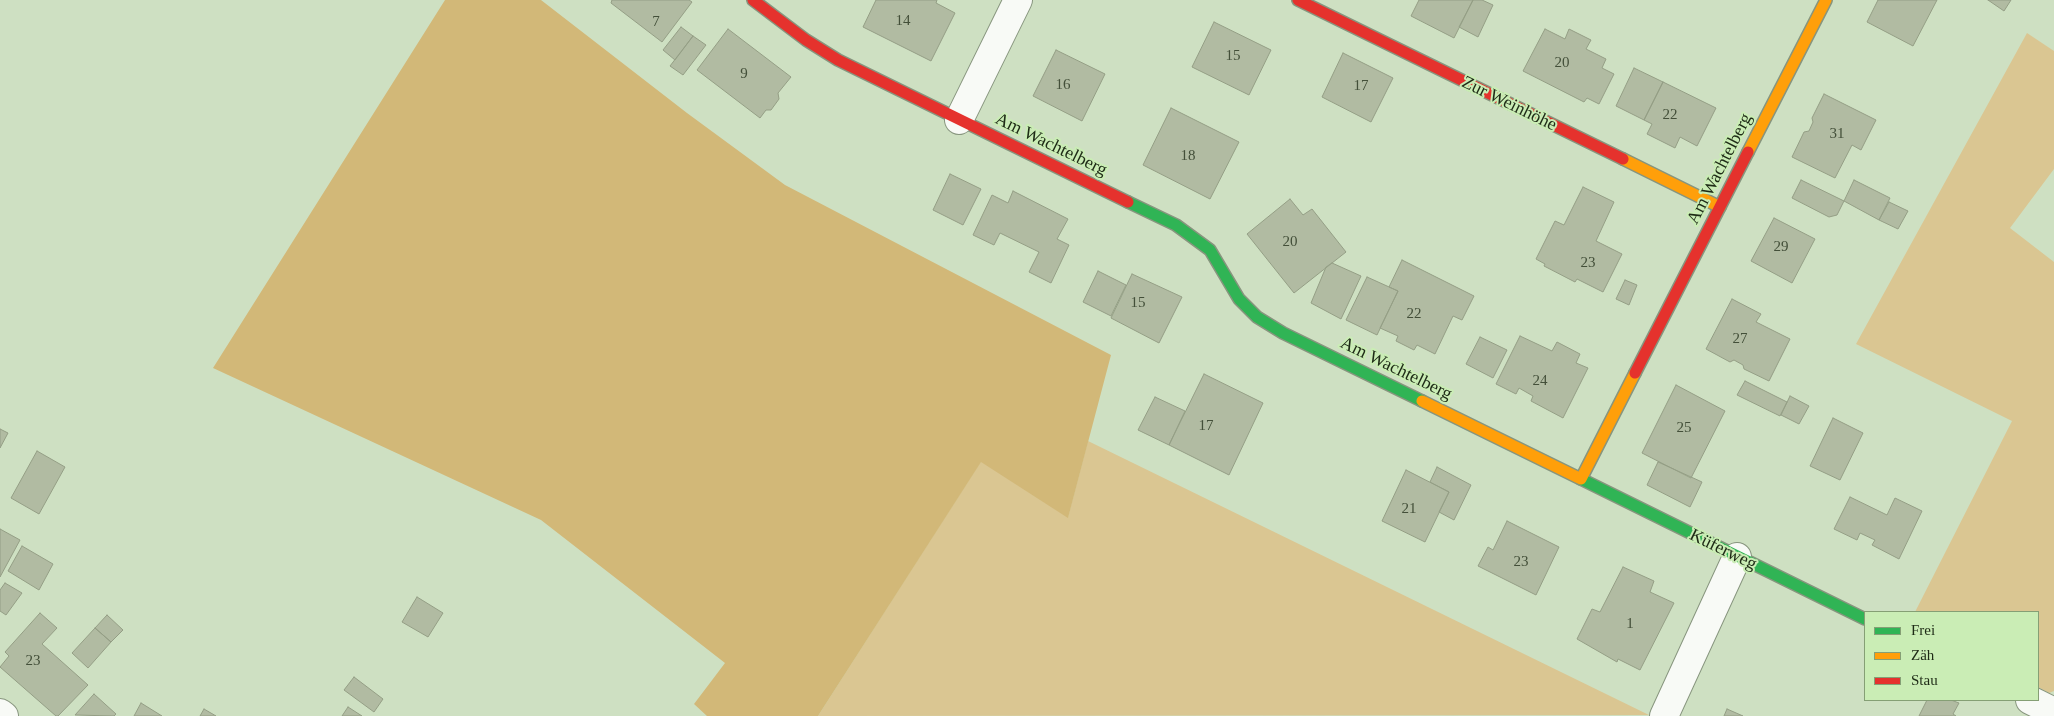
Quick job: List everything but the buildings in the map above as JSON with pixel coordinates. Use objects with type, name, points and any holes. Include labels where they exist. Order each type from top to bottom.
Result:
[{"type":"street","name":"Am Wachtelberg","points":[[753,0],[820,50],[1176,225],[1210,250],[1239,299],[1257,317],[1283,333],[1581,480],[1826,0]]},
{"type":"street","points":[[960,120],[1018,0]]},
{"type":"street","name":"Zur Weinhöhe","points":[[1298,0],[1720,207]]},
{"type":"street","name":"Küferweg","points":[[1581,480],[1864,620]]},
{"type":"street","points":[[1664,716],[1737,557]]},
{"type":"street","points":[[2032,701],[2054,712]]},
{"type":"street","points":[[0,713],[4,716]]},
{"type":"shaded area","points":[[445,0],[541,0],[687,113],[785,185],[1111,355],[1068,518],[981,462],[818,716],[707,716],[694,704],[725,663],[541,520],[213,368]]},
{"type":"shaded area","points":[[2027,33],[2054,51],[2054,169],[2010,228],[2054,262],[2054,691],[2049,693],[2039,688],[2039,611],[1916,611],[2012,421],[1856,344]]},
{"type":"shaded area","points":[[1088,441],[1649,715],[818,716],[981,461],[1068,517]]},
{"type":"traffic: fast","points":[[1128,202],[1176,225],[1210,250],[1239,299],[1257,317],[1283,333],[1422,401]]},
{"type":"traffic: fast","points":[[1581,479],[1864,619]]},
{"type":"traffic: slow","points":[[1748,152],[1826,0]]},
{"type":"traffic: slow","points":[[1623,159],[1720,207]]},
{"type":"traffic: slow","points":[[1422,401],[1581,479],[1635,373]]},
{"type":"traffic: jam","points":[[753,0],[806,40],[838,60],[1128,202]]},
{"type":"traffic: jam","points":[[1298,0],[1623,159]]},
{"type":"traffic: jam","points":[[1635,373],[1748,152]]}]
